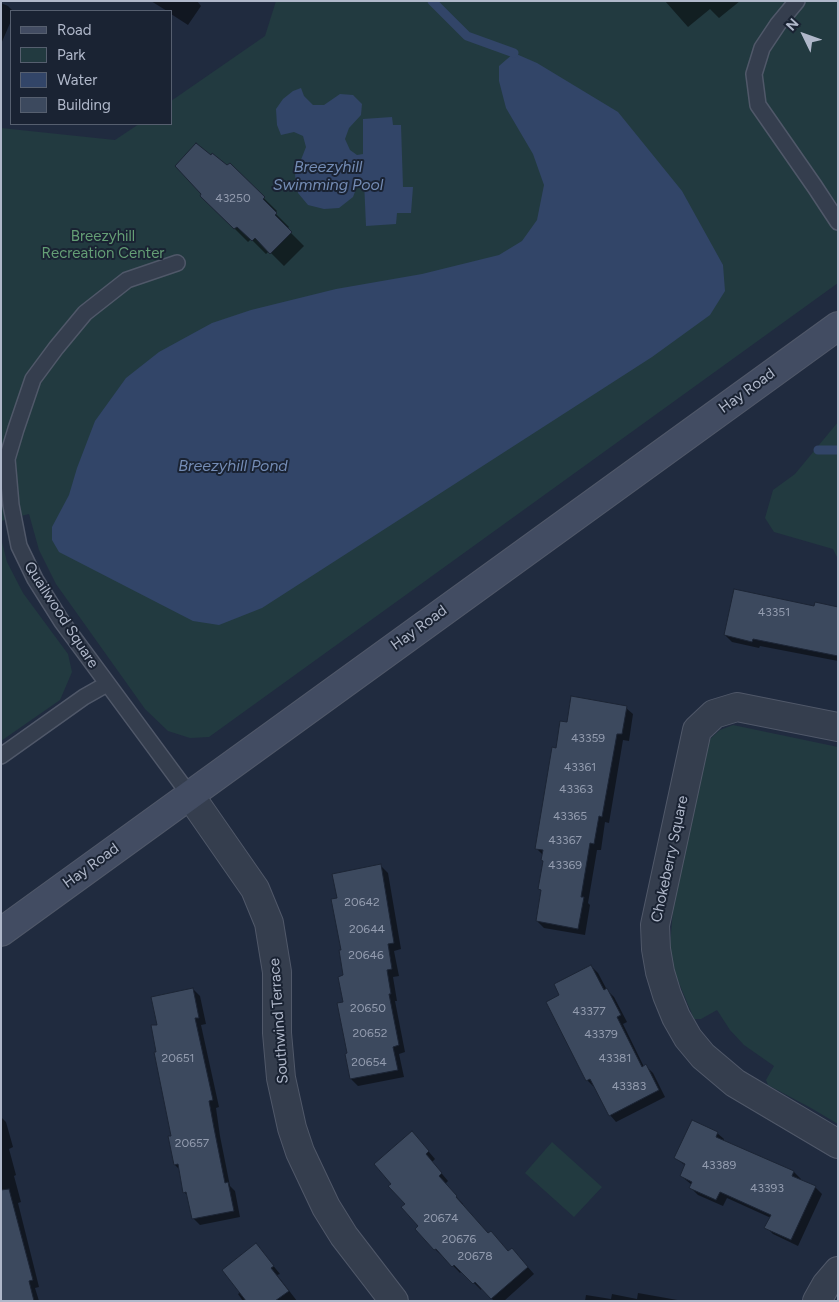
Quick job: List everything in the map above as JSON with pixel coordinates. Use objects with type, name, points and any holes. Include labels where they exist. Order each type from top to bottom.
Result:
[{"type":"street","name":"Hay Road","points":[[1,932],[189,794],[838,326]]},
{"type":"street","name":"Chokeberry Square","points":[[838,727],[737,707],[714,714],[697,730],[655,925],[656,949],[667,995],[676,1017],[688,1038],[703,1056],[734,1083],[838,1144]]},
{"type":"street","name":"Southwind Terrace","points":[[189,794],[255,889],[269,923],[277,972],[277,1033],[281,1078],[292,1128],[300,1152],[326,1207],[344,1236],[394,1301]]},
{"type":"street","points":[[817,1301],[826,1285],[838,1271]]},
{"type":"lane","points":[[797,1],[778,24],[762,48],[754,74],[758,105],[838,222]]},
{"type":"lane","name":"Quailwood Square","points":[[177,263],[127,280],[85,313],[33,380],[8,459],[11,504],[18,546],[35,579],[62,622],[189,794]]},
{"type":"lane","name":"Quailwood Square","points":[[1,756],[84,697],[107,684]]},
{"type":"green space","points":[[276,1],[838,1],[838,283],[209,737],[190,738],[168,731],[145,709],[56,584],[39,550],[29,514],[1,521],[1,128],[115,140],[138,125],[172,125],[172,100],[265,36]]},
{"type":"green space","points":[[838,422],[838,559],[833,549],[774,532],[765,518],[773,490],[795,474]]},
{"type":"green space","points":[[1,538],[7,562],[23,593],[68,654],[72,672],[60,700],[1,741]]},
{"type":"green space","points":[[733,725],[838,747],[838,1124],[768,1085],[766,1080],[774,1066],[744,1045],[730,1030],[717,1010],[701,1019],[694,1019],[674,971],[670,947],[673,908],[705,750],[711,738],[720,730]]},
{"type":"green space","points":[[552,1142],[602,1187],[574,1217],[525,1173]]},
{"type":"water","name":"Breezyhill Pond","points":[[514,53],[537,63],[618,112],[682,191],[723,265],[725,291],[710,315],[652,357],[262,608],[219,625],[193,621],[59,552],[52,540],[52,527],[69,495],[95,421],[126,378],[159,352],[212,323],[251,310],[336,289],[422,274],[499,255],[522,241],[537,220],[544,185],[533,154],[506,108],[499,81],[499,66]]},
{"type":"water","name":"Breezyhill Swimming Pool","points":[[301,88],[304,96],[313,105],[324,105],[340,94],[353,95],[362,104],[361,115],[349,128],[345,139],[350,150],[357,155],[363,154],[363,119],[392,117],[393,125],[401,125],[403,187],[413,187],[411,213],[397,213],[396,224],[366,226],[364,181],[359,181],[353,197],[339,208],[324,209],[308,205],[298,193],[295,175],[306,147],[303,136],[294,132],[281,135],[277,125],[276,109],[283,99],[293,91]]},
{"type":"building","name":"Breezyhill Recreation Center","points":[[196,143],[227,165],[230,163],[265,197],[263,199],[277,213],[275,215],[292,232],[270,254],[255,238],[252,241],[237,227],[234,229],[200,196],[201,194],[175,166]]},
{"type":"building","points":[[734,589],[814,606],[815,602],[838,607],[838,656],[753,639],[752,642],[724,635]]},
{"type":"building","points":[[571,696],[627,706],[622,734],[617,734],[602,817],[599,816],[594,844],[590,843],[581,897],[584,897],[578,929],[536,921],[541,890],[538,889],[543,850],[535,849],[552,747],[556,748],[560,721],[567,722]]},
{"type":"building","points":[[381,864],[394,943],[388,944],[392,969],[387,970],[391,994],[389,994],[399,1045],[393,1047],[398,1070],[350,1079],[337,1003],[343,1002],[338,977],[343,975],[339,950],[341,950],[331,899],[337,898],[332,874]]},
{"type":"building","points":[[591,965],[604,990],[607,988],[621,1015],[617,1017],[642,1067],[646,1064],[659,1090],[609,1116],[590,1079],[586,1081],[546,1002],[559,995],[554,984]]},
{"type":"building","points":[[193,988],[199,1018],[195,1018],[213,1100],[209,1101],[225,1183],[228,1182],[234,1211],[192,1219],[186,1192],[183,1193],[178,1164],[174,1165],[168,1136],[171,1136],[154,1052],[156,1052],[151,1025],[157,1025],[151,997]]},
{"type":"building","points":[[692,1120],[718,1132],[716,1137],[794,1171],[792,1176],[816,1186],[791,1240],[764,1228],[771,1215],[720,1192],[716,1200],[689,1188],[692,1182],[680,1176],[685,1164],[674,1158]]},
{"type":"building","points":[[412,1131],[429,1151],[426,1154],[442,1173],[439,1176],[456,1197],[488,1233],[491,1231],[508,1251],[512,1248],[528,1267],[491,1299],[475,1282],[473,1284],[454,1265],[452,1267],[415,1229],[418,1226],[401,1207],[405,1204],[388,1186],[391,1184],[374,1164]]},
{"type":"building","points":[[9,1189],[33,1280],[29,1281],[34,1301],[1,1301],[1,1190]]},
{"type":"building","points":[[256,1243],[274,1266],[271,1268],[289,1291],[275,1301],[246,1301],[222,1270]]},
{"type":"waterway","points":[[432,1],[467,36],[514,53]]},
{"type":"waterway","points":[[818,450],[838,450]]}]
